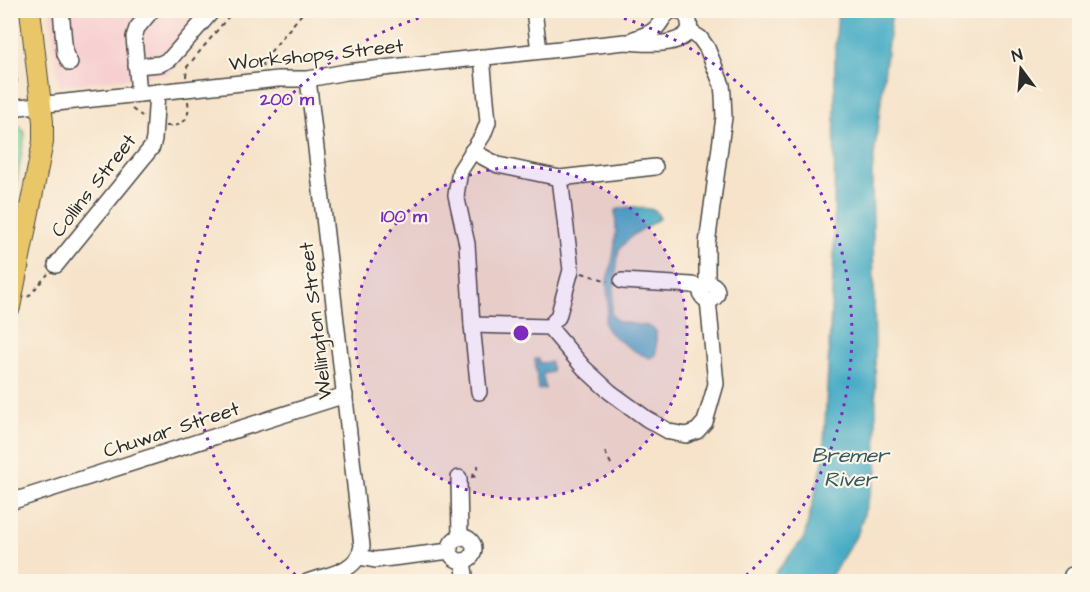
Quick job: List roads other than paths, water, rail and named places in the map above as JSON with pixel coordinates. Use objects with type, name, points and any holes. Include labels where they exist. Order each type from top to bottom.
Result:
[{"type":"main road","points":[[18,303],[42,153],[43,132],[30,10]]},
{"type":"street","points":[[60,10],[65,54],[70,63]]},
{"type":"street","points":[[139,94],[134,37],[137,28],[152,10]]},
{"type":"street","points":[[136,66],[160,64],[170,59],[213,10]]},
{"type":"street","points":[[534,10],[539,51]]},
{"type":"street","name":"Workshops Street","points":[[625,42],[651,32],[670,13]]},
{"type":"street","points":[[472,325],[549,327],[584,368],[610,393],[647,419],[670,432],[686,435],[697,431],[705,422],[716,384],[706,291],[707,244],[724,117],[723,95],[722,85],[707,48],[700,38],[683,35],[667,38],[664,34],[670,13],[687,16],[689,21],[683,35]]},
{"type":"street","name":"Workshops Street","points":[[10,108],[278,79],[308,79],[337,73],[625,42],[645,43],[683,35]]},
{"type":"street","points":[[479,392],[467,244],[456,195],[460,171],[483,135],[488,122],[482,57]]},
{"type":"street","name":"Wellington Street","points":[[308,79],[361,542],[359,557]]},
{"type":"street","name":"Collins Street","points":[[56,265],[152,147],[157,92]]},
{"type":"street","points":[[472,151],[498,165],[560,178],[655,166]]},
{"type":"street","points":[[549,327],[558,317],[571,270],[560,178]]},
{"type":"street","points":[[622,282],[692,285],[706,291]]},
{"type":"street","name":"Chuwar Street","points":[[10,502],[345,395]]},
{"type":"street","points":[[459,478],[460,538]]},
{"type":"street","points":[[460,538],[468,539],[474,550],[470,558],[463,561],[456,560],[450,551],[451,543],[460,538]]},
{"type":"street","points":[[307,582],[349,568],[359,557],[375,560],[450,551]]},
{"type":"street","points":[[463,561],[466,582]]},
{"type":"water","name":"Bremer River","points":[[838,11],[892,11],[872,173],[877,471],[858,533],[828,581],[769,581],[804,538],[823,462],[834,255],[835,50]]},
{"type":"water","points":[[634,207],[655,210],[660,218],[633,235],[619,249],[611,313],[619,321],[651,327],[656,331],[656,355],[650,358],[619,340],[608,331],[604,324],[608,305],[607,279],[615,240],[615,211]]},
{"type":"water","points":[[535,359],[539,359],[539,363],[551,362],[552,372],[543,374],[545,389],[538,389]]}]
